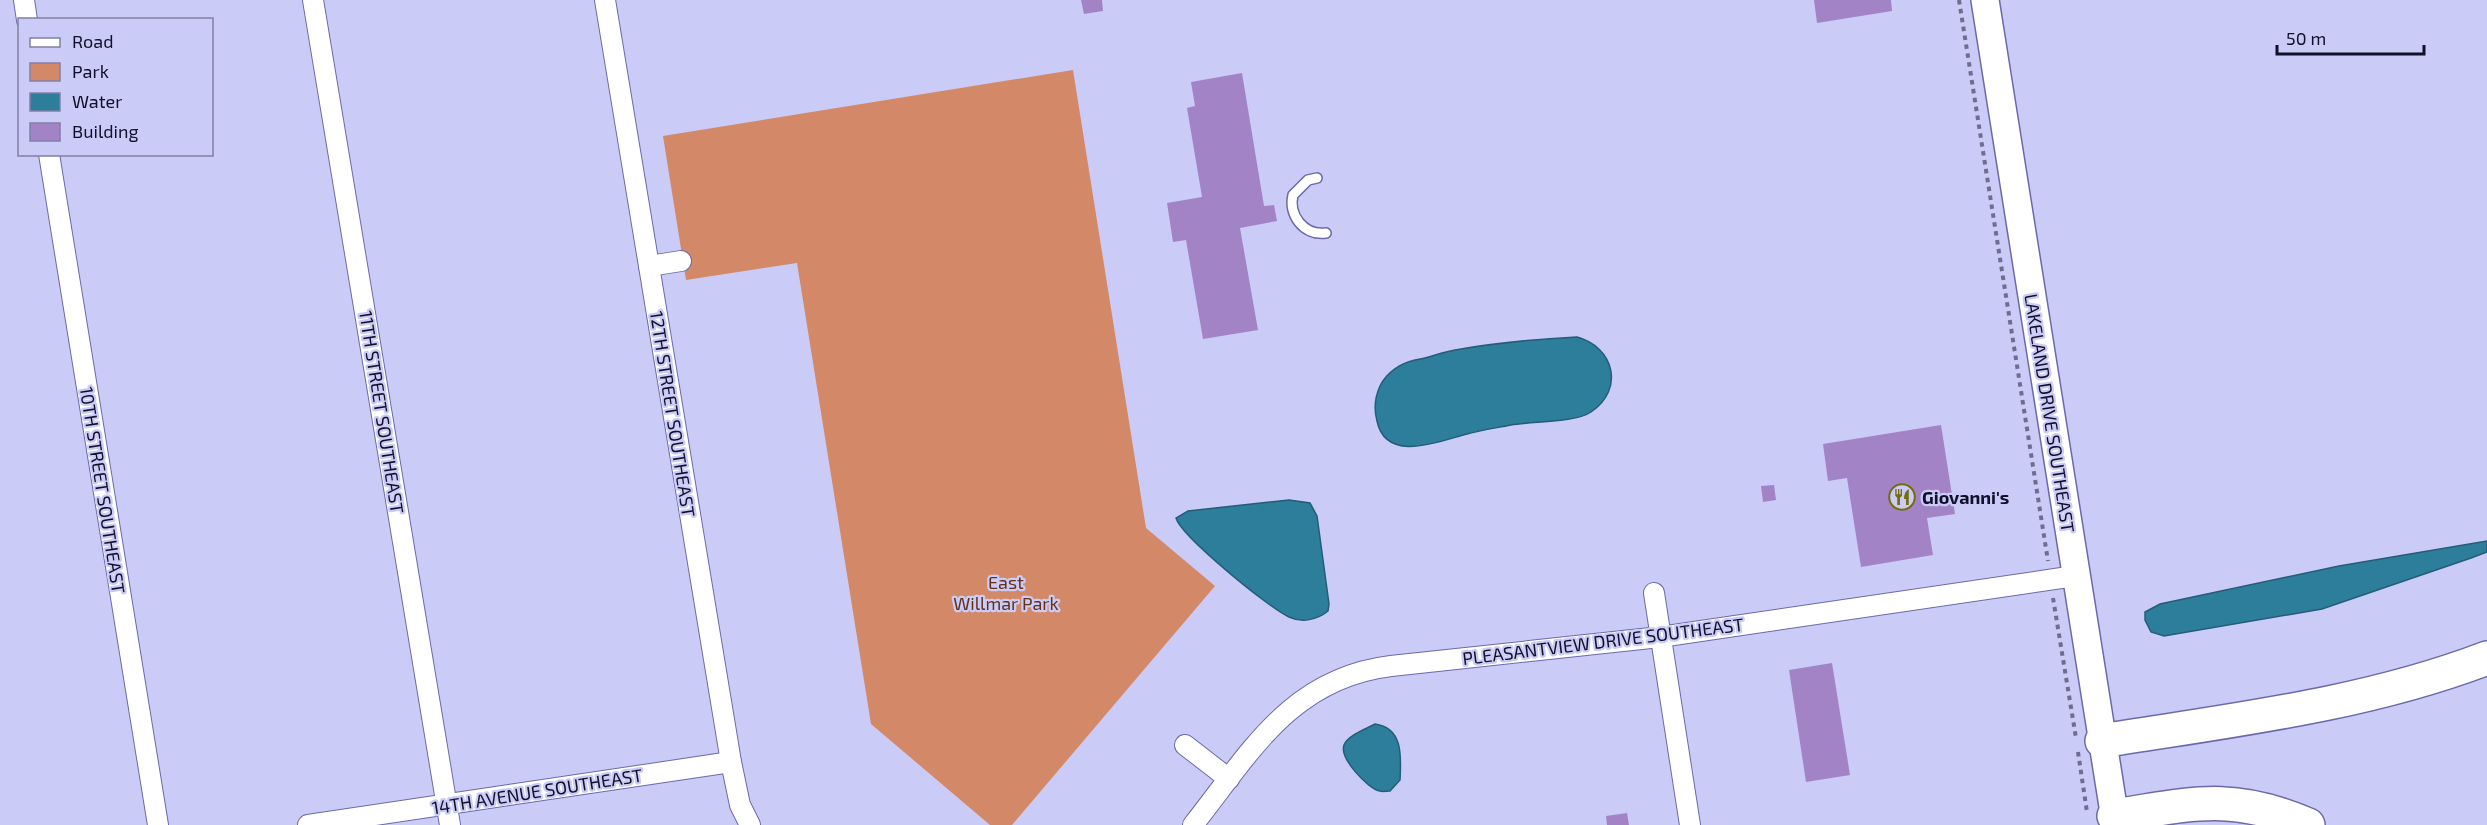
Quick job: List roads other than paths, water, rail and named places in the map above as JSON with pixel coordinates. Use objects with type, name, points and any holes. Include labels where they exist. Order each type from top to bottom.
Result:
[{"type":"highway","points":[[2102,741],[2337,702],[2428,679],[2487,658]]},
{"type":"highway","points":[[2106,818],[2182,805],[2235,802],[2258,806],[2308,825]]},
{"type":"main road","name":"LAKELAND DRIVE SOUTHEAST","points":[[1985,0],[2063,577],[2102,741],[2106,818]]},
{"type":"street","points":[[24,0],[27,18]]},
{"type":"street","name":"11TH STREET SOUTHEAST","points":[[313,0],[450,825]]},
{"type":"street","name":"12TH STREET SOUTHEAST","points":[[605,0],[731,762],[740,805],[750,825]]},
{"type":"street","name":"10TH STREET SOUTHEAST","points":[[49,156],[158,825]]},
{"type":"street","points":[[649,266],[681,261]]},
{"type":"street","name":"PLEASANTVIEW DRIVE SOUTHEAST","points":[[1193,825],[1280,717],[1315,690],[1350,673],[1390,666],[1660,637],[2063,577]]},
{"type":"street","points":[[1654,593],[1690,825]]},
{"type":"street","points":[[1185,745],[1229,779]]},
{"type":"street","name":"14TH AVENUE SOUTHEAST","points":[[308,825],[731,762]]},
{"type":"lane","points":[[1317,178],[1308,180],[1293,195],[1291,208],[1300,224],[1314,233],[1326,233]]},
{"type":"water","points":[[1577,337],[1590,342],[1600,350],[1611,370],[1608,392],[1602,403],[1584,416],[1511,425],[1415,446],[1402,446],[1391,442],[1382,434],[1376,412],[1378,390],[1386,376],[1405,363],[1450,351]]},
{"type":"water","points":[[1289,500],[1310,503],[1317,516],[1329,604],[1328,611],[1309,620],[1289,617],[1264,600],[1209,555],[1181,527],[1176,518],[1188,511]]},
{"type":"water","points":[[2487,541],[2487,552],[2322,609],[2164,636],[2151,632],[2145,620],[2145,612],[2160,604],[2339,566]]},
{"type":"water","points":[[1375,724],[1391,731],[1399,745],[1400,780],[1390,791],[1375,789],[1362,779],[1350,765],[1344,751],[1344,745],[1349,738]]},
{"type":"place","name":"Giovanni's","points":[[1902,497]]},
{"type":"park label","name":"East Willmar Park","points":[[1006,592]]}]
